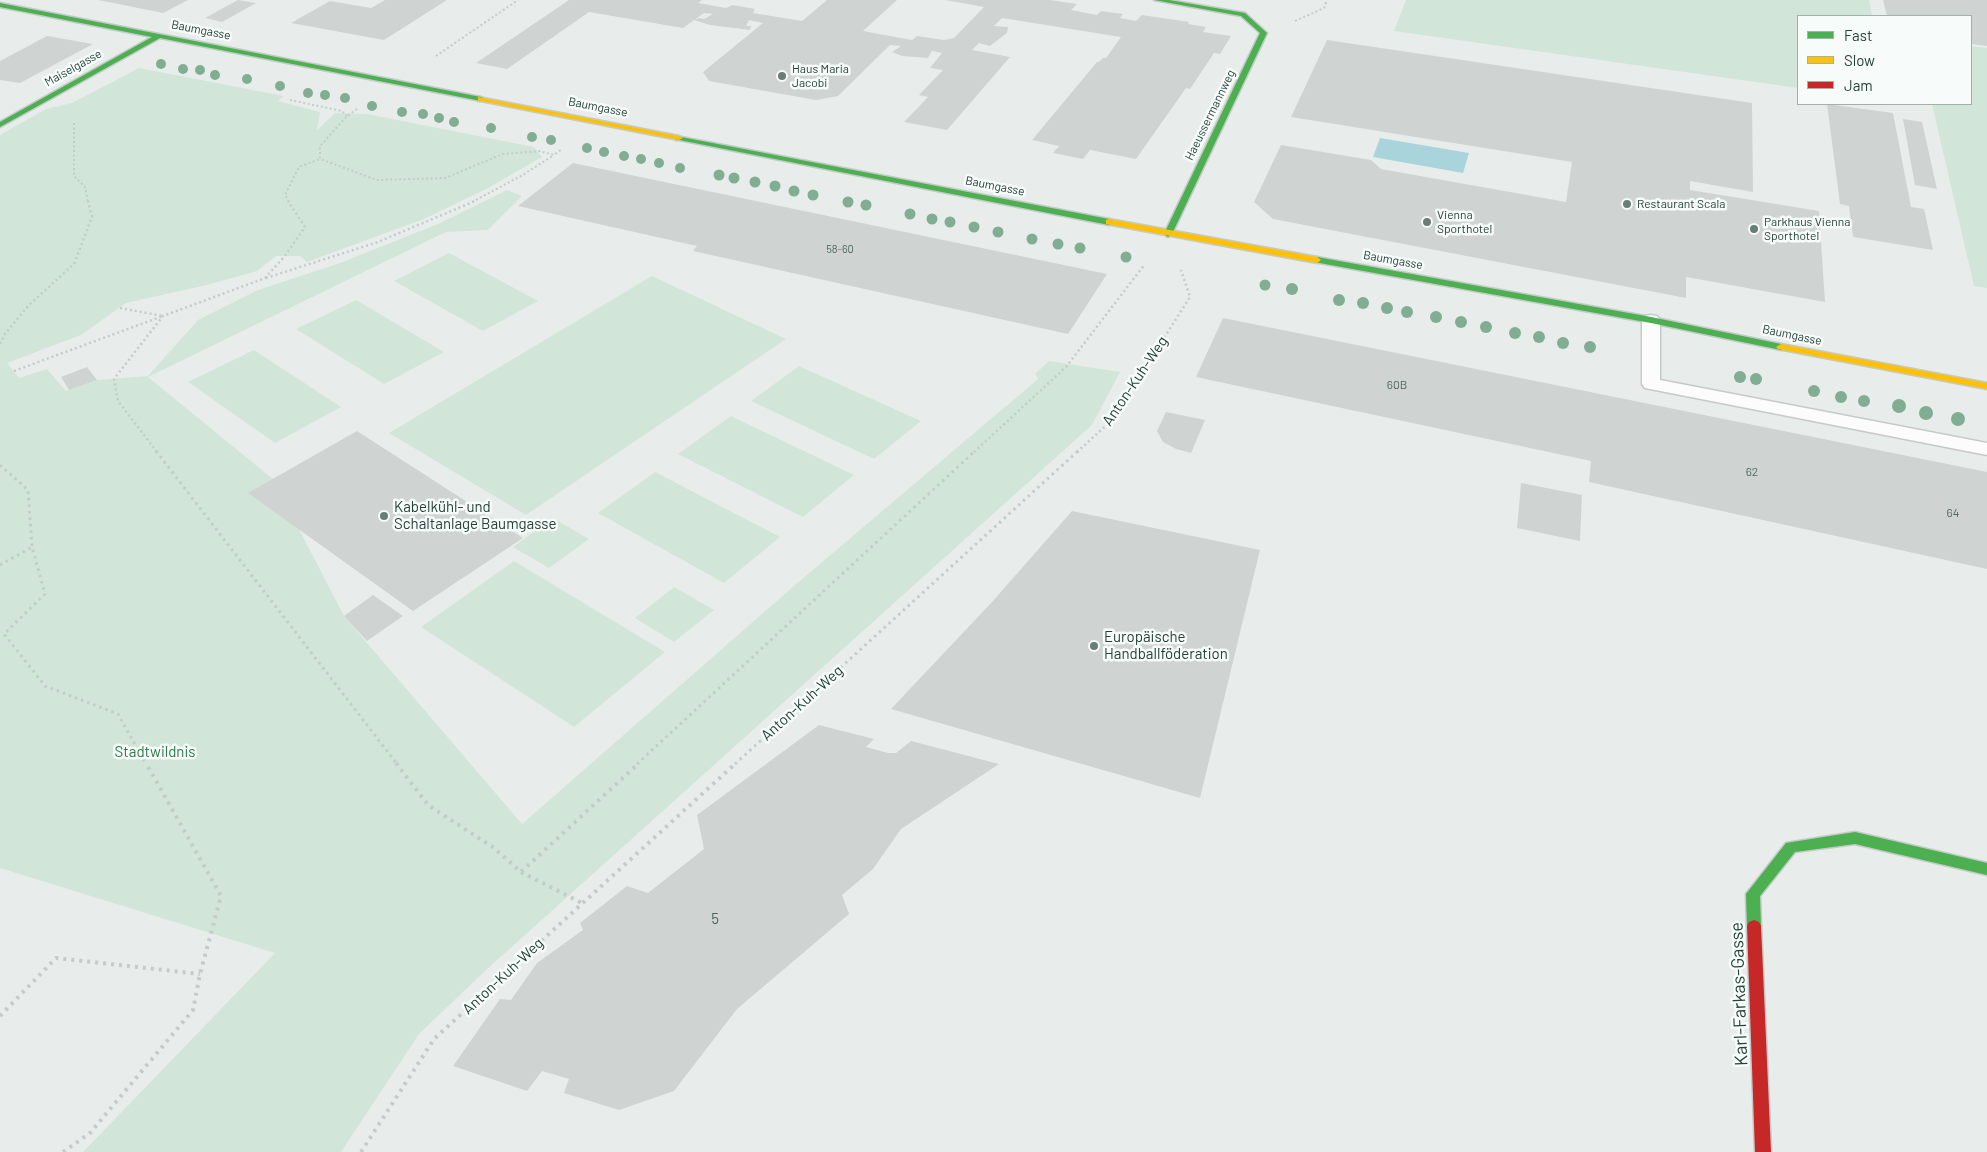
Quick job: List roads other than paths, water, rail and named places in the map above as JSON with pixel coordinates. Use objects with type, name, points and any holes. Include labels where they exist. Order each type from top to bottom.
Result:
[{"type":"main road","name":"Haeussermannweg","points":[[1158,0],[1243,14],[1264,33],[1168,234]]},
{"type":"main road","name":"Baumgasse","points":[[0,5],[1168,234],[1651,320],[1848,361],[1987,386]]},
{"type":"main road","name":"Maiselgasse","points":[[0,125],[159,36]]},
{"type":"main road","name":"Karl-Farkas-Gasse","points":[[1763,1152],[1753,894],[1791,848],[1855,838],[1987,869]]},
{"type":"lane","points":[[1651,320],[1651,384],[1987,449]]},
{"type":"water","points":[[1380,138],[1469,153],[1463,173],[1373,157]]},
{"type":"place","name":"Haus Maria Jacobi","points":[[782,76]]},
{"type":"place","name":"Restaurant Scala","points":[[1627,204]]},
{"type":"place","name":"Vienna Sporthotel","points":[[1427,222]]},
{"type":"place","name":"Parkhaus Vienna Sporthotel","points":[[1754,229]]},
{"type":"place","name":"Kabelkühl- und Schaltanlage Baumgasse","points":[[384,516]]},
{"type":"place","name":"Europäische Handballföderation","points":[[1094,646]]},
{"type":"park label","name":"Stadtwildnis","points":[[155,752]]}]
